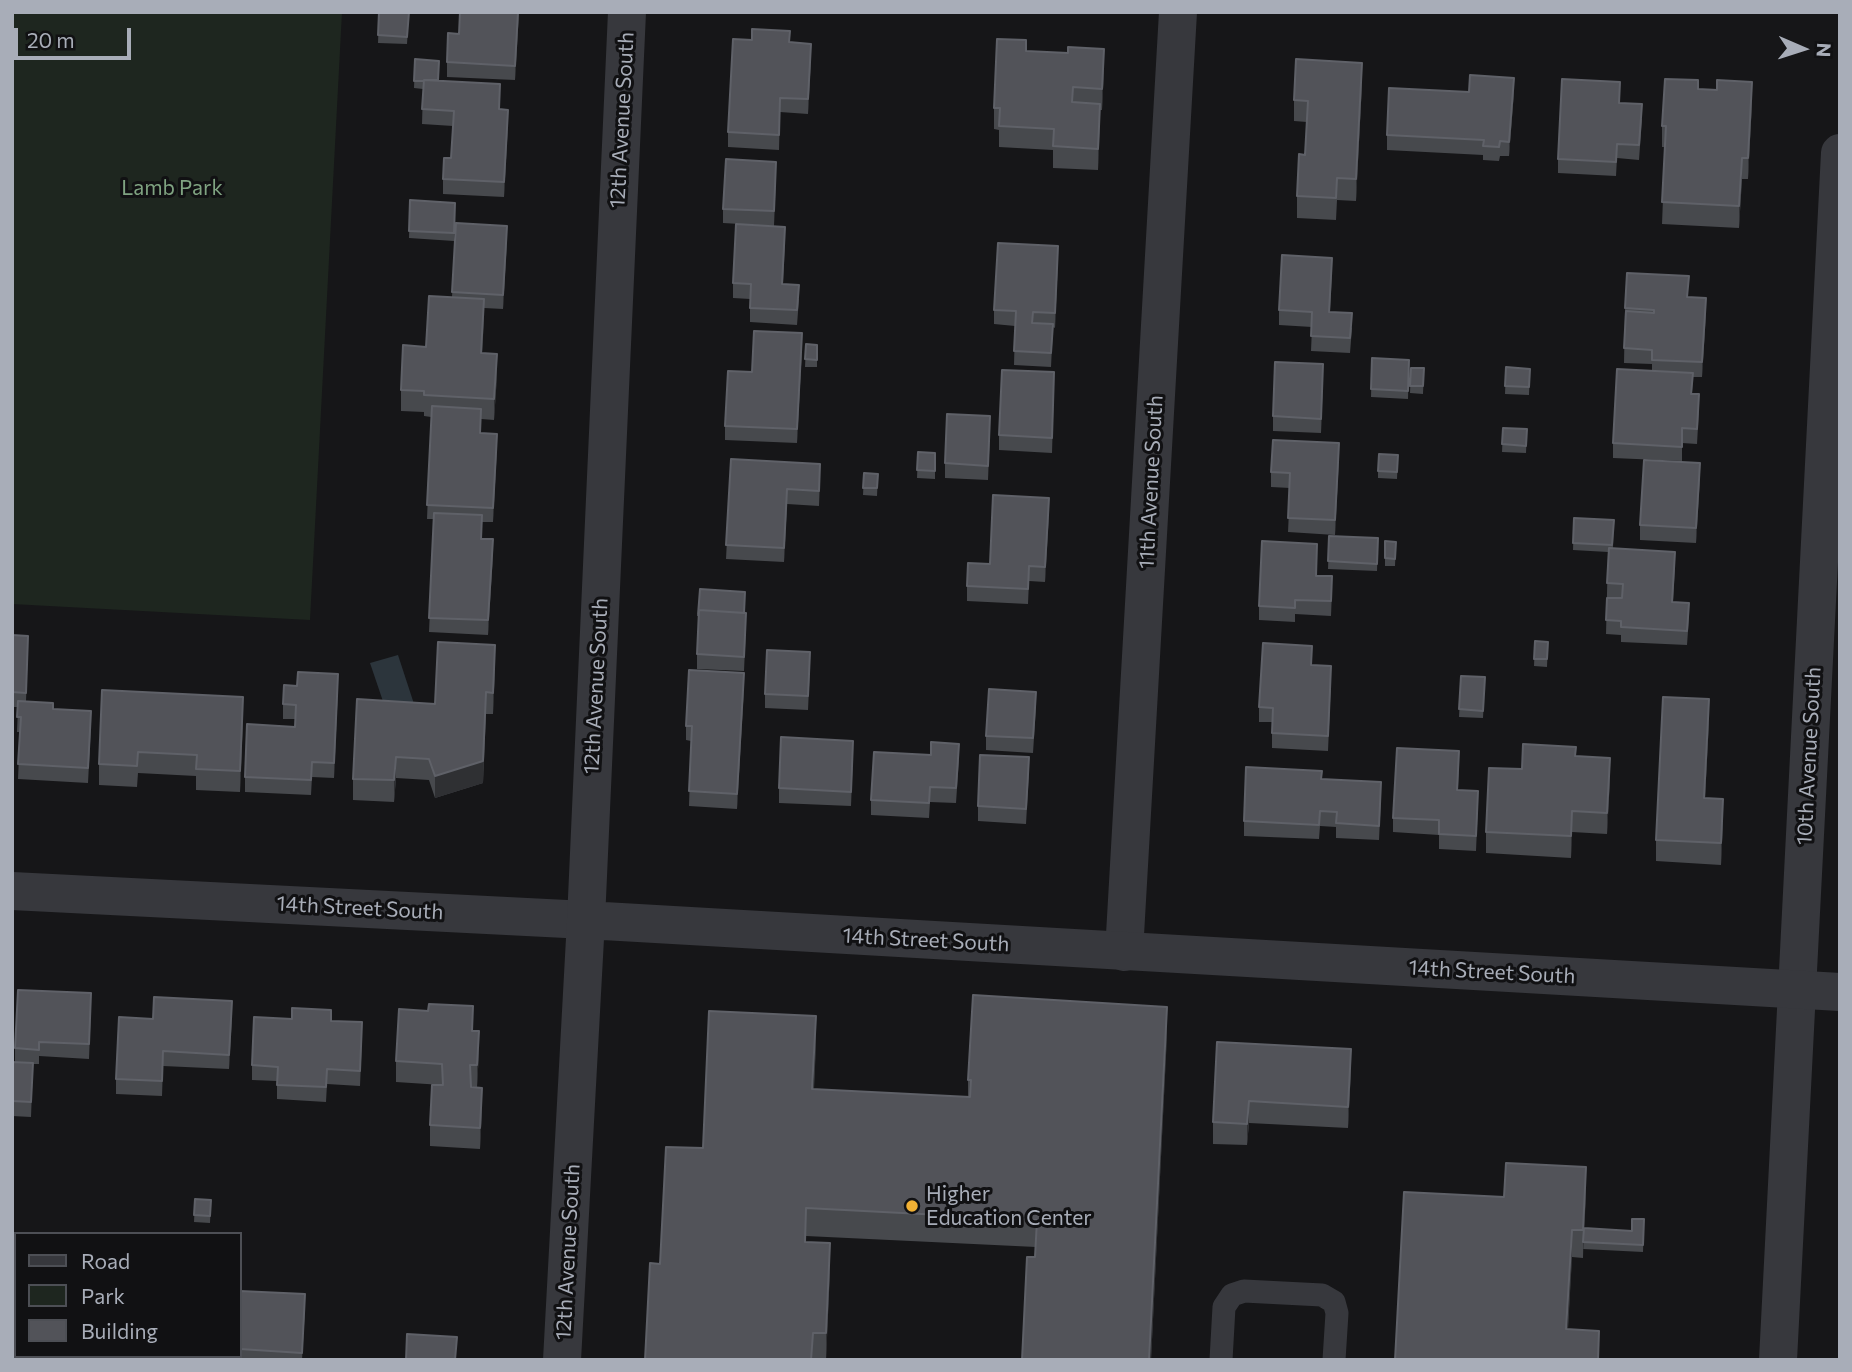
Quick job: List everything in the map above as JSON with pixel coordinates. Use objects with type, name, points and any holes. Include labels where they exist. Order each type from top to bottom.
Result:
[{"type":"street","name":"12th Avenue South","points":[[562,1360],[586,920],[627,12]]},
{"type":"street","name":"11th Avenue South","points":[[1124,951],[1178,12]]},
{"type":"street","name":"10th Avenue South","points":[[1778,1360],[1840,153]]},
{"type":"street","name":"14th Street South","points":[[12,891],[586,920],[1840,992]]},
{"type":"lane","points":[[1221,1360],[1224,1307],[1232,1294],[1244,1291],[1322,1295],[1334,1302],[1337,1313],[1334,1360]]},
{"type":"green space","name":"Lamb Park","points":[[12,12],[342,12],[310,620],[12,604]]},
{"type":"shaded area","points":[[398,655],[416,710],[389,719],[370,663]]},
{"type":"building","points":[[379,12],[409,12],[407,37],[378,35]]},
{"type":"building","points":[[460,12],[518,12],[515,66],[447,62],[448,33],[459,34]]},
{"type":"building","points":[[752,29],[790,31],[789,42],[811,44],[808,99],[780,98],[779,135],[728,132],[733,39],[752,40]]},
{"type":"building","points":[[997,39],[1026,40],[1026,51],[1068,53],[1068,47],[1104,49],[1102,89],[1073,87],[1072,102],[1100,104],[1098,149],[1053,146],[1054,129],[999,126],[1000,108],[994,108]]},
{"type":"building","points":[[415,59],[439,61],[438,80],[414,81]]},
{"type":"building","points":[[1296,59],[1362,63],[1356,179],[1337,178],[1336,198],[1297,196],[1299,154],[1305,155],[1308,101],[1294,100]]},
{"type":"building","points":[[1470,75],[1514,78],[1509,142],[1500,141],[1499,147],[1483,146],[1484,140],[1387,135],[1389,88],[1469,92]]},
{"type":"building","points":[[1562,79],[1620,82],[1619,103],[1642,104],[1639,145],[1617,144],[1616,162],[1558,159]]},
{"type":"building","points":[[1665,79],[1698,80],[1698,89],[1717,90],[1717,80],[1752,82],[1748,158],[1742,158],[1739,206],[1662,202],[1666,126],[1662,126]]},
{"type":"building","points":[[424,80],[500,84],[499,109],[508,110],[504,182],[443,179],[444,158],[451,158],[454,111],[422,109]]},
{"type":"building","points":[[726,159],[776,162],[774,211],[723,209]]},
{"type":"building","points":[[410,200],[455,203],[454,233],[409,231]]},
{"type":"building","points":[[456,223],[507,226],[503,295],[452,292]]},
{"type":"building","points":[[736,224],[785,227],[782,284],[799,285],[797,310],[750,308],[751,284],[733,283]]},
{"type":"building","points":[[998,243],[1058,246],[1055,313],[1033,312],[1032,323],[1053,324],[1051,353],[1014,351],[1016,311],[994,310]]},
{"type":"building","points":[[1282,255],[1332,258],[1329,312],[1352,313],[1350,338],[1311,336],[1312,312],[1279,310]]},
{"type":"building","points":[[1627,273],[1689,276],[1687,297],[1706,298],[1702,362],[1652,360],[1652,350],[1624,348],[1626,311],[1654,313],[1654,310],[1625,308]]},
{"type":"building","points":[[429,296],[484,299],[481,353],[497,354],[494,399],[424,395],[424,391],[401,390],[403,345],[426,347]]},
{"type":"building","points":[[754,331],[802,333],[797,429],[725,426],[728,371],[752,372]]},
{"type":"building","points":[[806,344],[817,345],[817,360],[805,359]]},
{"type":"building","points":[[1372,358],[1409,360],[1408,391],[1371,389]]},
{"type":"building","points":[[1275,362],[1323,364],[1321,419],[1273,416]]},
{"type":"building","points":[[1506,367],[1530,369],[1529,387],[1505,386]]},
{"type":"building","points":[[1411,368],[1424,368],[1423,386],[1410,386]]},
{"type":"building","points":[[1617,369],[1693,373],[1691,394],[1699,394],[1697,429],[1682,428],[1682,447],[1613,443]]},
{"type":"building","points":[[1002,370],[1054,372],[1052,438],[999,435]]},
{"type":"building","points":[[432,406],[481,409],[480,433],[497,434],[493,508],[427,505]]},
{"type":"building","points":[[947,414],[990,416],[988,466],[945,463]]},
{"type":"building","points":[[1503,428],[1527,429],[1526,446],[1502,444]]},
{"type":"building","points":[[1273,440],[1339,443],[1335,520],[1288,518],[1290,473],[1271,472]]},
{"type":"building","points":[[918,452],[935,453],[935,471],[917,470]]},
{"type":"building","points":[[1379,454],[1398,455],[1397,472],[1378,471]]},
{"type":"building","points":[[731,459],[820,464],[819,491],[787,489],[784,548],[726,545]]},
{"type":"building","points":[[1644,460],[1700,463],[1696,528],[1640,525]]},
{"type":"building","points":[[864,473],[878,474],[877,488],[863,488]]},
{"type":"building","points":[[993,495],[1049,498],[1045,567],[1029,566],[1028,589],[967,586],[968,563],[990,564]]},
{"type":"building","points":[[434,513],[482,515],[481,539],[493,539],[488,620],[429,618]]},
{"type":"building","points":[[1574,518],[1614,520],[1612,545],[1573,543]]},
{"type":"building","points":[[1329,536],[1378,538],[1377,564],[1328,561]]},
{"type":"building","points":[[1262,541],[1317,544],[1316,576],[1332,576],[1331,601],[1295,600],[1295,608],[1259,606]]},
{"type":"building","points":[[1385,541],[1396,542],[1395,559],[1385,558]]},
{"type":"building","points":[[1609,548],[1675,552],[1672,602],[1689,603],[1687,631],[1621,627],[1621,621],[1606,620],[1607,598],[1622,598],[1623,584],[1607,583]]},
{"type":"building","points":[[700,589],[745,592],[744,613],[699,610],[698,615]]},
{"type":"building","points":[[699,610],[746,613],[744,657],[697,654]]},
{"type":"building","points":[[12,635],[28,636],[26,693],[12,692]]},
{"type":"building","points":[[1535,641],[1548,642],[1547,659],[1534,659]]},
{"type":"building","points":[[438,642],[495,645],[493,693],[486,692],[483,761],[435,776],[429,759],[396,757],[394,780],[353,779],[357,699],[435,704]]},
{"type":"building","points":[[1263,643],[1312,646],[1311,665],[1331,666],[1328,736],[1272,733],[1273,708],[1259,707]]},
{"type":"building","points":[[767,650],[810,652],[808,696],[765,694]]},
{"type":"building","points":[[689,670],[744,673],[737,794],[689,791],[692,726],[686,726]]},
{"type":"building","points":[[298,672],[338,674],[334,763],[312,762],[311,780],[245,777],[247,724],[295,727],[296,705],[283,704],[284,685],[297,686]]},
{"type":"building","points":[[1461,676],[1485,677],[1483,711],[1459,709]]},
{"type":"building","points":[[989,689],[1036,692],[1033,738],[986,736]]},
{"type":"building","points":[[102,690],[243,697],[240,771],[196,769],[197,755],[138,752],[137,766],[99,764]]},
{"type":"building","points":[[1663,697],[1709,699],[1704,798],[1723,799],[1721,843],[1656,840]]},
{"type":"building","points":[[18,701],[53,703],[53,709],[91,711],[88,768],[18,764],[21,717],[17,717]]},
{"type":"building","points":[[781,737],[853,741],[851,792],[779,788]]},
{"type":"building","points":[[931,742],[959,744],[956,788],[930,787],[929,803],[871,800],[874,752],[931,755]]},
{"type":"building","points":[[1523,744],[1576,747],[1575,756],[1610,758],[1607,813],[1572,811],[1571,836],[1486,832],[1489,768],[1522,769]]},
{"type":"building","points":[[1397,748],[1459,751],[1457,790],[1478,791],[1476,836],[1439,834],[1439,820],[1393,818]]},
{"type":"building","points":[[980,755],[1029,757],[1026,809],[978,806]]},
{"type":"building","points":[[1246,767],[1322,771],[1321,779],[1381,782],[1379,826],[1336,823],[1337,812],[1320,811],[1319,825],[1244,821]]},
{"type":"building","points":[[18,990],[91,993],[89,1044],[39,1042],[39,1050],[15,1048]]},
{"type":"building","name":"Higher Education Center","points":[[973,995],[1167,1007],[1149,1360],[1022,1360],[1027,1257],[1035,1257],[1037,1220],[806,1208],[805,1242],[830,1243],[826,1333],[813,1333],[811,1360],[645,1360],[650,1263],[660,1264],[666,1147],[703,1148],[709,1011],[816,1016],[812,1089],[970,1097],[971,1080],[968,1080]]},
{"type":"building","points":[[154,997],[232,1001],[229,1055],[163,1051],[162,1081],[116,1079],[119,1017],[153,1019]]},
{"type":"building","points":[[429,1004],[473,1006],[472,1031],[479,1031],[477,1065],[470,1065],[471,1087],[482,1088],[480,1128],[430,1125],[432,1085],[443,1085],[442,1064],[396,1061],[399,1009],[428,1011]]},
{"type":"building","points":[[292,1008],[331,1010],[331,1021],[362,1022],[360,1071],[327,1069],[326,1087],[277,1085],[278,1067],[252,1065],[254,1017],[292,1019]]},
{"type":"building","points":[[1217,1042],[1351,1049],[1348,1107],[1249,1101],[1247,1124],[1213,1122]]},
{"type":"building","points":[[12,1062],[33,1063],[31,1102],[12,1101]]},
{"type":"building","points":[[1506,1163],[1586,1167],[1583,1230],[1572,1230],[1566,1329],[1599,1331],[1598,1360],[1395,1360],[1404,1192],[1504,1197]]},
{"type":"building","points":[[195,1199],[211,1200],[210,1216],[194,1215]]},
{"type":"building","points":[[1632,1219],[1644,1219],[1643,1245],[1583,1242],[1584,1228],[1632,1231]]},
{"type":"building","points":[[242,1291],[305,1294],[302,1353],[242,1349]]},
{"type":"building","points":[[407,1334],[457,1337],[455,1360],[406,1360]]},
{"type":"building","points":[[99,1358],[222,1358],[221,1360]]},
{"type":"place","name":"Higher Education Center","points":[[912,1206]]}]
